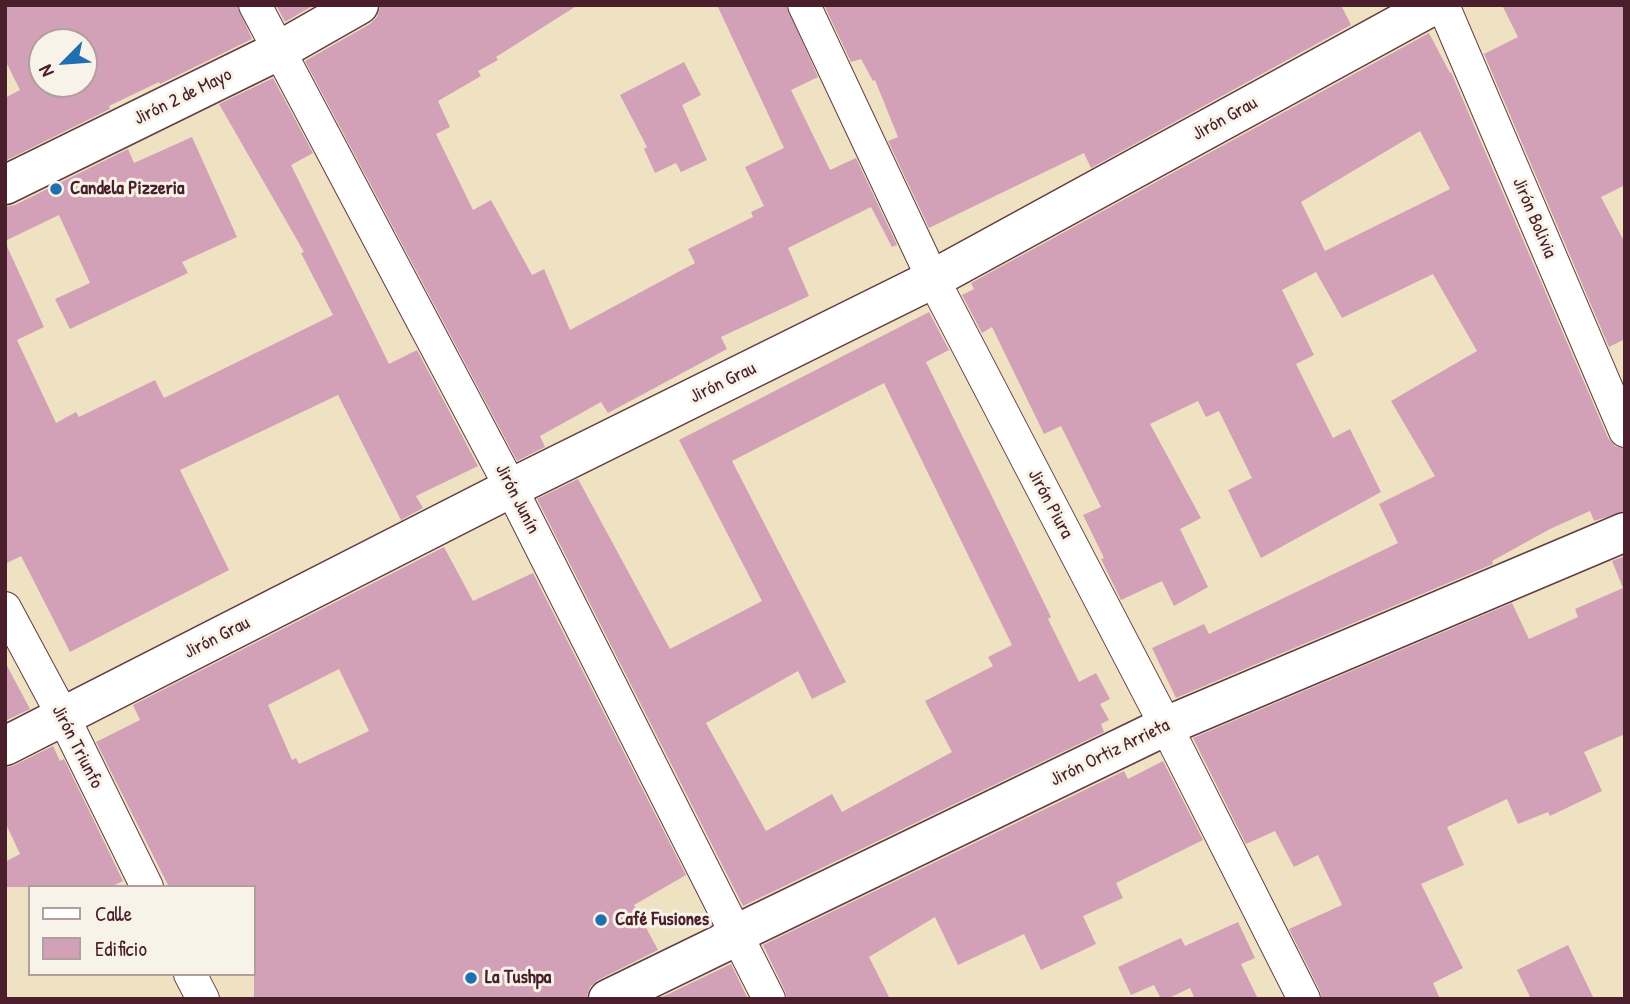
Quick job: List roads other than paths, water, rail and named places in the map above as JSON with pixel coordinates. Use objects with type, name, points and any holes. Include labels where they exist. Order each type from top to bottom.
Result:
[{"type":"main road","name":"Jirón 2 de Mayo","points":[[5,186],[280,50],[359,5]]},
{"type":"main road","name":"Jirón Grau","points":[[5,746],[512,488],[933,279],[1434,5]]},
{"type":"main road","name":"Jirón Ortiz Arrieta","points":[[608,999],[722,944],[738,933],[1166,726],[1625,532]]},
{"type":"street","name":"Jirón Junín","points":[[255,5],[512,488],[769,999]]},
{"type":"street","name":"Jirón Piura","points":[[804,5],[933,279],[1166,726],[1304,999]]},
{"type":"street","name":"Jirón Bolivia","points":[[1443,5],[1625,431]]},
{"type":"street","name":"Jirón Triunfo","points":[[5,608],[63,716],[146,885]]},
{"type":"street","points":[[191,976],[202,999]]},
{"type":"place","name":"Candela Pizzeria","points":[[56,189]]},
{"type":"place","name":"Café Fusiones","points":[[601,920]]},
{"type":"place","name":"La Tushpa","points":[[471,978]]}]
